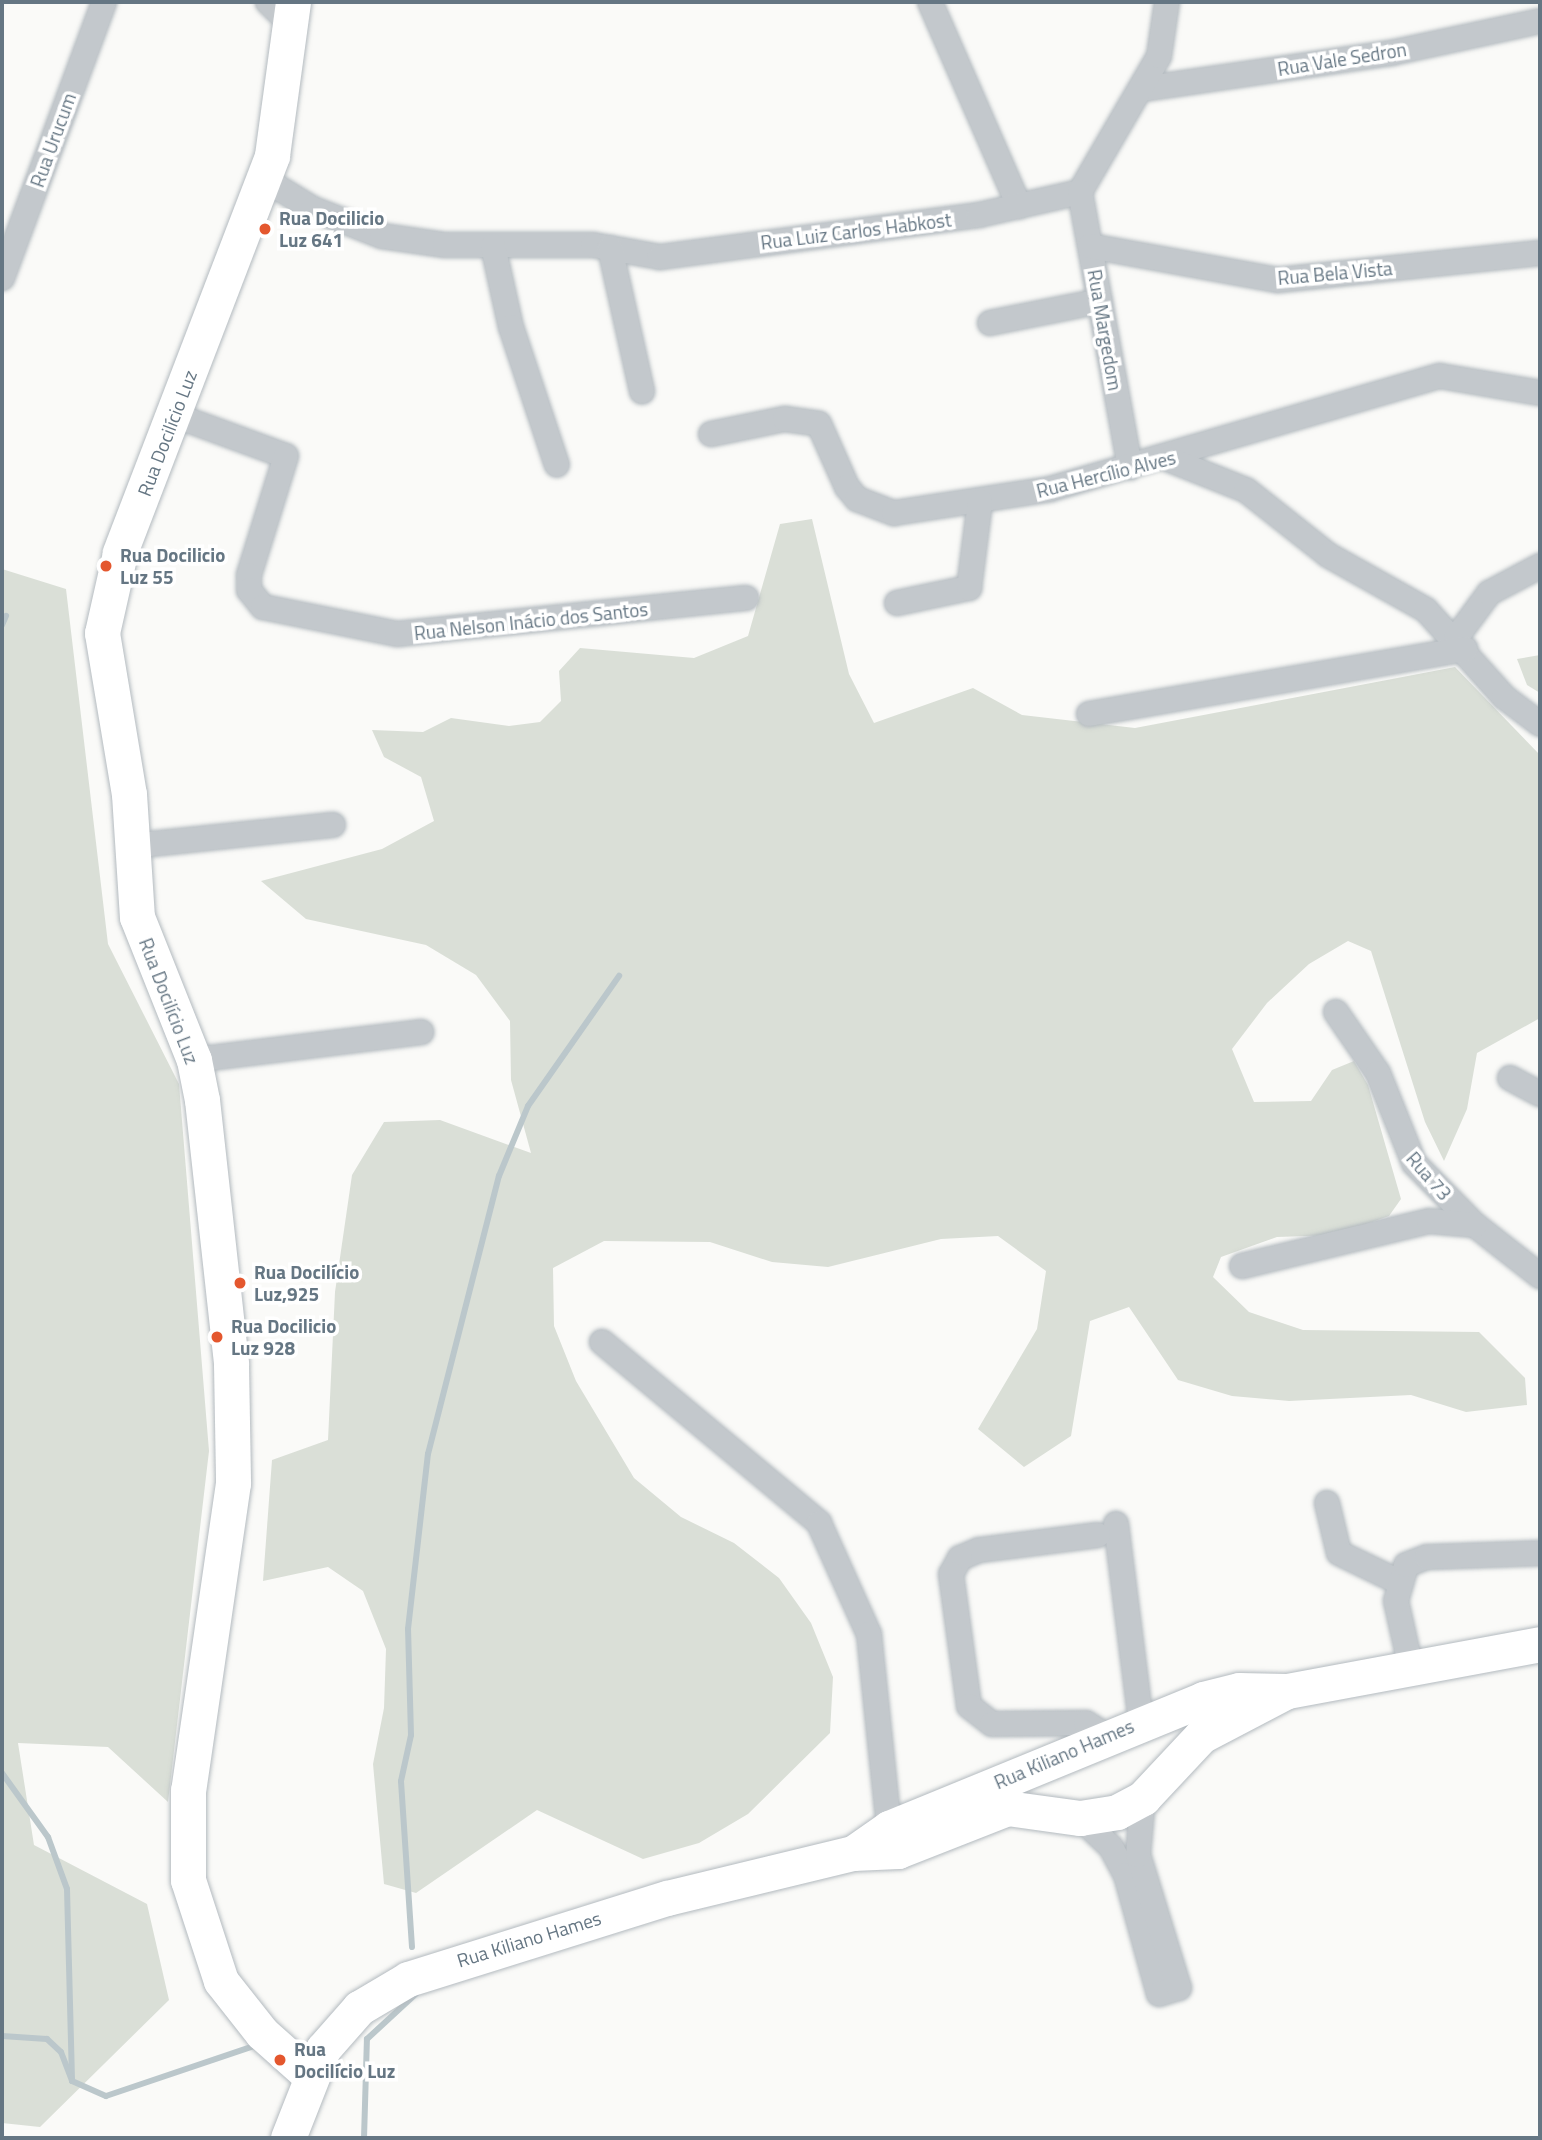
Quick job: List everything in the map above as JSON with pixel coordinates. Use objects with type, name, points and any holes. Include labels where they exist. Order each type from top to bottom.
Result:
[{"type":"main road","name":"Rua Docilício Luz","points":[[284,9],[281,112],[264,179],[174,415],[104,610],[104,657],[132,846],[137,916],[194,1060],[231,1364],[234,1453],[193,1746],[186,1857],[200,1929],[221,1981],[255,2025],[308,2074]]},
{"type":"main road","name":"Rua Kiliano Hames","points":[[853,1853],[889,1828],[1057,1756],[1141,1722],[1238,1690],[1287,1691],[1540,1644]]},
{"type":"main road","name":"Rua Kiliano Hames","points":[[288,2138],[308,2074],[359,2008],[408,1979],[585,1920],[853,1853],[898,1851],[1007,1808],[1080,1818],[1152,1789],[1201,1736],[1287,1691]]},
{"type":"main road","points":[[1141,1722],[1160,1744],[1152,1789]]},
{"type":"main road","points":[[1057,1756],[1057,1790],[1080,1818]]},
{"type":"street","name":"Rua Urucum","points":[[2,278],[104,2]]},
{"type":"street","points":[[930,2],[1019,206]]},
{"type":"street","points":[[1080,192],[1143,89],[1165,41],[1167,2]]},
{"type":"street","name":"Rua Vale Sedron","points":[[1143,89],[1391,53],[1540,21]]},
{"type":"street","name":"Rua Luiz Carlos Habkost","points":[[264,179],[313,209],[382,236],[493,246],[610,248],[683,256],[787,236],[938,222],[1080,192]]},
{"type":"street","name":"Rua Margedom","points":[[1080,192],[1130,468]]},
{"type":"street","points":[[493,246],[511,327],[557,465]]},
{"type":"street","name":"Rua Bela Vista","points":[[1090,246],[1278,280],[1540,253]]},
{"type":"street","points":[[610,248],[642,391]]},
{"type":"street","points":[[990,323],[1100,301]]},
{"type":"street","name":"Rua Hercílio Alves","points":[[711,434],[806,419],[830,440],[847,487],[876,508],[904,512],[980,502],[1168,459],[1440,376],[1540,393]]},
{"type":"street","name":"Rua Nelson Inácio dos Santos","points":[[174,415],[286,456],[248,575],[249,590],[263,607],[397,634],[746,598]]},
{"type":"street","points":[[1168,459],[1246,490],[1311,543],[1401,593],[1460,644],[1504,697],[1540,724]]},
{"type":"street","points":[[897,603],[969,588],[980,502]]},
{"type":"street","points":[[1089,714],[1460,644],[1489,593],[1540,566]]},
{"type":"street","points":[[132,846],[333,825]]},
{"type":"street","name":"Rua 73","points":[[1336,1012],[1378,1073],[1408,1153],[1475,1225],[1540,1276]]},
{"type":"street","points":[[194,1060],[421,1032]]},
{"type":"street","points":[[1510,1078],[1540,1094]]},
{"type":"street","points":[[1242,1266],[1429,1221],[1475,1225]]},
{"type":"street","points":[[602,1342],[819,1523],[869,1634],[889,1828]]},
{"type":"street","points":[[1327,1503],[1339,1553],[1397,1581]]},
{"type":"street","points":[[1107,1735],[1086,1723],[992,1724],[969,1706],[951,1574],[960,1558],[979,1550],[1107,1530],[1141,1722]]},
{"type":"street","points":[[1411,1668],[1399,1632],[1397,1581],[1406,1565],[1427,1557],[1540,1553]]},
{"type":"street","points":[[1080,1818],[1123,1867],[1159,1994],[1179,1988],[1138,1855],[1152,1789]]},
{"type":"shaded area","points":[[812,519],[849,674],[874,723],[973,688],[1022,715],[1135,728],[1455,667],[1540,755],[1540,1018],[1477,1053],[1467,1109],[1444,1161],[1425,1122],[1371,951],[1348,941],[1309,964],[1267,1003],[1232,1049],[1254,1102],[1311,1101],[1332,1070],[1354,1061],[1368,1085],[1401,1199],[1389,1216],[1335,1235],[1277,1237],[1221,1257],[1213,1277],[1249,1312],[1303,1330],[1479,1332],[1525,1378],[1527,1405],[1466,1412],[1411,1395],[1289,1401],[1232,1396],[1178,1380],[1129,1307],[1090,1321],[1071,1436],[1024,1467],[978,1429],[1037,1329],[1046,1271],[998,1236],[941,1239],[828,1267],[772,1262],[710,1242],[604,1241],[553,1268],[554,1326],[576,1381],[634,1478],[681,1517],[734,1543],[779,1578],[811,1623],[833,1677],[830,1733],[748,1814],[699,1843],[643,1859],[537,1810],[416,1893],[384,1884],[373,1764],[384,1708],[386,1649],[363,1591],[328,1567],[263,1581],[272,1460],[328,1440],[335,1292],[352,1175],[384,1122],[440,1120],[531,1153],[511,1080],[510,1021],[476,975],[426,945],[306,919],[261,881],[382,849],[434,821],[421,777],[384,757],[372,730],[423,732],[451,718],[509,726],[540,722],[561,701],[559,671],[580,648],[694,658],[748,636],[780,524]]},
{"type":"shaded area","points":[[2,569],[66,589],[108,944],[179,1084],[209,1451],[168,1802],[108,1747],[18,1743],[34,1845],[147,1904],[169,2000],[40,2127],[2,2123]]},
{"type":"shaded area","points":[[1540,655],[1540,693],[1527,685],[1517,659]]},
{"type":"waterway","points":[[2,625],[6,616]]},
{"type":"waterway","points":[[412,1947],[401,1781],[411,1735],[408,1629],[428,1454],[499,1176],[528,1106],[619,976]]},
{"type":"waterway","points":[[2,1773],[48,1837],[67,1889],[72,2081]]},
{"type":"waterway","points":[[364,2138],[367,2039],[419,1991]]},
{"type":"waterway","points":[[2,2036],[47,2039],[61,2052],[72,2081],[106,2096],[257,2045]]},
{"type":"place","name":"Rua Docilicio Luz 641","points":[[265,229]]},
{"type":"place","name":"Rua Docilicio Luz 55","points":[[106,566]]},
{"type":"place","name":"Rua Docilício Luz,925","points":[[240,1283]]},
{"type":"place","name":"Rua Docilicio Luz 928","points":[[217,1337]]},
{"type":"place","name":"Rua Docilício Luz","points":[[280,2060]]}]
